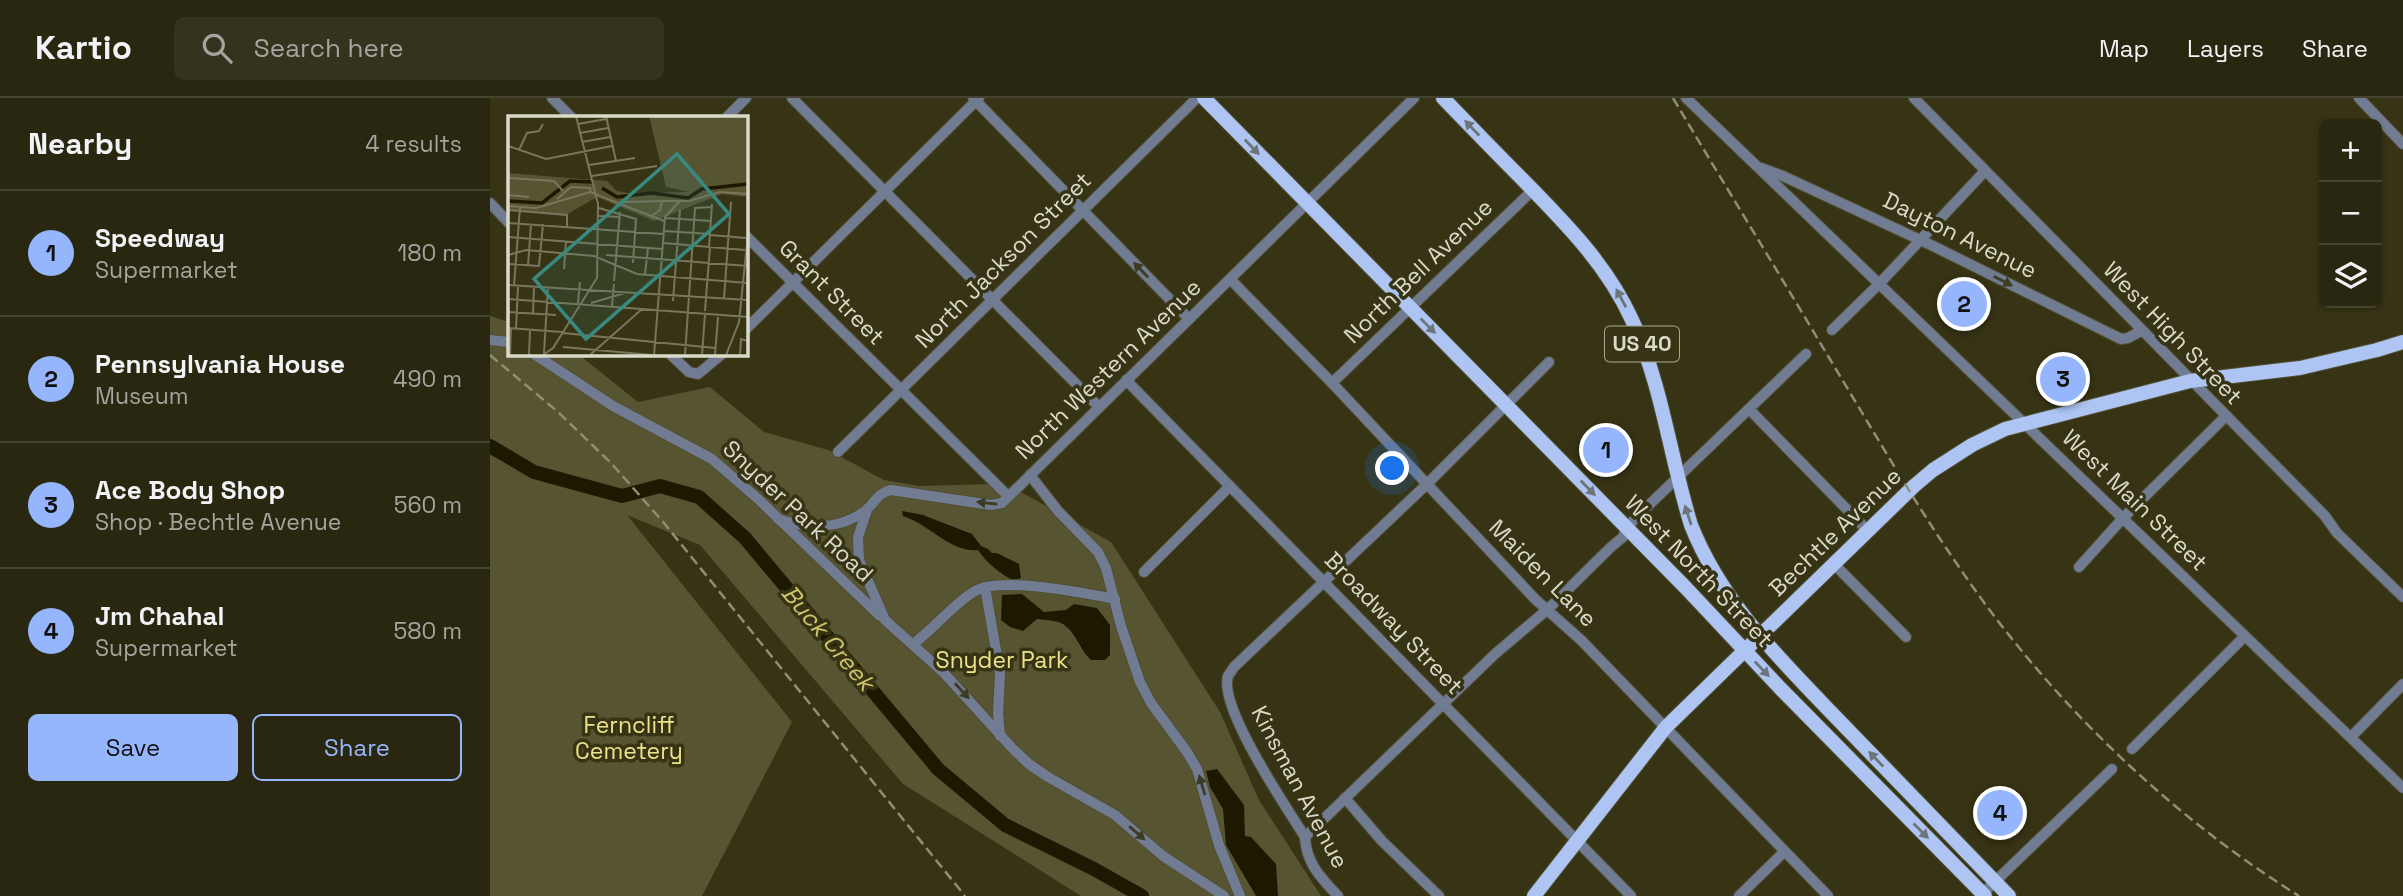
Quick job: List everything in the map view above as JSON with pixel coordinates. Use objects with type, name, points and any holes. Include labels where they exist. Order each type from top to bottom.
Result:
[{"type":"main road","name":"West North Street","points":[[1204,98],[1627,527],[1982,895]]},
{"type":"main road","name":"US 40","points":[[1443,98],[1590,251],[1616,288],[1632,320],[1649,365],[1678,477],[1701,548],[1733,602],[1760,636]]},
{"type":"main road","points":[[2190,381],[2300,368],[2403,342]]},
{"type":"main road","name":"Bechtle Avenue","points":[[1534,896],[1666,727],[1935,469],[1972,445],[2005,429],[2190,381]]},
{"type":"main road","name":"West North Street","points":[[1760,636],[2009,896]]},
{"type":"street","points":[[552,98],[570,116]]},
{"type":"street","points":[[728,116],[746,98]]},
{"type":"street","points":[[792,98],[1099,407]]},
{"type":"street","name":"North Jackson Street","points":[[838,452],[1197,98]]},
{"type":"street","name":"North Western Avenue","points":[[1008,496],[1414,98]]},
{"type":"street","name":"West Main Street","points":[[1686,98],[2403,788]]},
{"type":"street","name":"West High Street","points":[[1913,98],[2403,597]]},
{"type":"street","points":[[2359,98],[2403,144]]},
{"type":"street","points":[[747,328],[976,99],[1189,318]]},
{"type":"street","name":"Dayton Avenue","points":[[1758,167],[1920,240],[2121,339],[2141,331]]},
{"type":"street","points":[[1832,330],[1985,171]]},
{"type":"street","name":"North Bell Avenue","points":[[1332,383],[1533,190]]},
{"type":"street","points":[[490,204],[508,222]]},
{"type":"street","name":"Grant Street","points":[[747,237],[1008,496]]},
{"type":"street","name":"Maiden Lane","points":[[1230,279],[1536,600],[1581,640],[1828,896]]},
{"type":"street","points":[[490,340],[508,342]]},
{"type":"street","points":[[1305,836],[1495,654],[1548,609],[1623,537],[1627,527],[1806,354]]},
{"type":"street","name":"Snyder Park Road","points":[[536,355],[613,406],[712,458],[963,692],[1000,736],[1039,771],[1115,815],[1163,856],[1224,896]]},
{"type":"street","points":[[671,355],[689,372],[698,374],[721,355]]},
{"type":"street","name":"Kinsman Avenue","points":[[1338,896],[1315,870],[1307,851],[1305,836],[1246,742],[1228,688],[1228,677],[1234,667],[1426,485],[1549,362]]},
{"type":"street","name":"Broadway Street","points":[[1126,380],[1631,896]]},
{"type":"street","points":[[1749,409],[1868,531]]},
{"type":"street","points":[[2078,567],[2123,518],[2225,417]]},
{"type":"street","points":[[1030,475],[1058,511],[1098,552],[1106,568],[1140,682],[1151,703],[1187,752],[1196,769],[1219,845],[1240,896]]},
{"type":"street","points":[[1144,572],[1230,486]]},
{"type":"street","points":[[778,519],[805,526],[828,526],[854,517],[867,509],[879,495],[891,490],[990,505],[1002,503],[1008,496]]},
{"type":"street","name":"Snyder Park Road","points":[[867,509],[858,537],[859,560],[885,620]]},
{"type":"street","points":[[1834,564],[1906,637]]},
{"type":"street","points":[[912,644],[969,595],[985,587],[1031,587],[1115,599]]},
{"type":"street","points":[[985,587],[1000,673],[1000,736]]},
{"type":"street","points":[[2132,749],[2245,636]]},
{"type":"street","points":[[2351,737],[2403,684]]},
{"type":"street","points":[[1982,895],[2112,769]]},
{"type":"street","points":[[1345,798],[1382,841],[1439,896]]},
{"type":"street","points":[[1739,896],[1784,852]]},
{"type":"green space","name":"Snyder Park","points":[[490,316],[508,322],[508,355],[579,355],[638,402],[710,387],[764,432],[828,450],[884,480],[919,486],[992,484],[1019,491],[1111,542],[1220,712],[1259,800],[1321,896],[1081,896],[903,784],[700,545],[627,515],[792,722],[702,896],[490,896]]},
{"type":"shaded area","points":[[902,511],[923,515],[972,534],[981,546],[1019,564],[1021,578],[1013,580],[998,571],[978,550],[968,550],[949,543],[903,516]]},
{"type":"shaded area","points":[[1022,594],[1044,612],[1066,610],[1074,604],[1097,608],[1110,625],[1110,655],[1105,660],[1091,660],[1066,626],[1058,622],[1037,619],[1023,631],[1010,627],[1001,620],[1002,595]]},
{"type":"shaded area","points":[[1217,769],[1244,805],[1245,836],[1251,837],[1276,864],[1278,896],[1256,896],[1226,845],[1223,809],[1210,787],[1206,771]]},
{"type":"waterway","name":"Buck Creek","points":[[490,446],[534,472],[622,496],[660,486],[699,497],[745,538],[938,769],[1005,825],[1142,896]]},
{"type":"railway","points":[[1673,98],[1908,489],[1993,615],[2070,706],[2156,790],[2202,828],[2299,896]]},
{"type":"railway","points":[[490,355],[558,412],[611,463],[664,523],[965,896]]},
{"type":"place","name":"Pennsylvania House","points":[[1964,304]]},
{"type":"place","name":"Ace Body Shop","points":[[2063,379]]},
{"type":"place","name":"Speedway","points":[[1606,450]]},
{"type":"place","name":"Jm Chahal","points":[[2000,813]]},
{"type":"park label","name":"Ferncliff Cemetery","points":[[629,738]]}]
